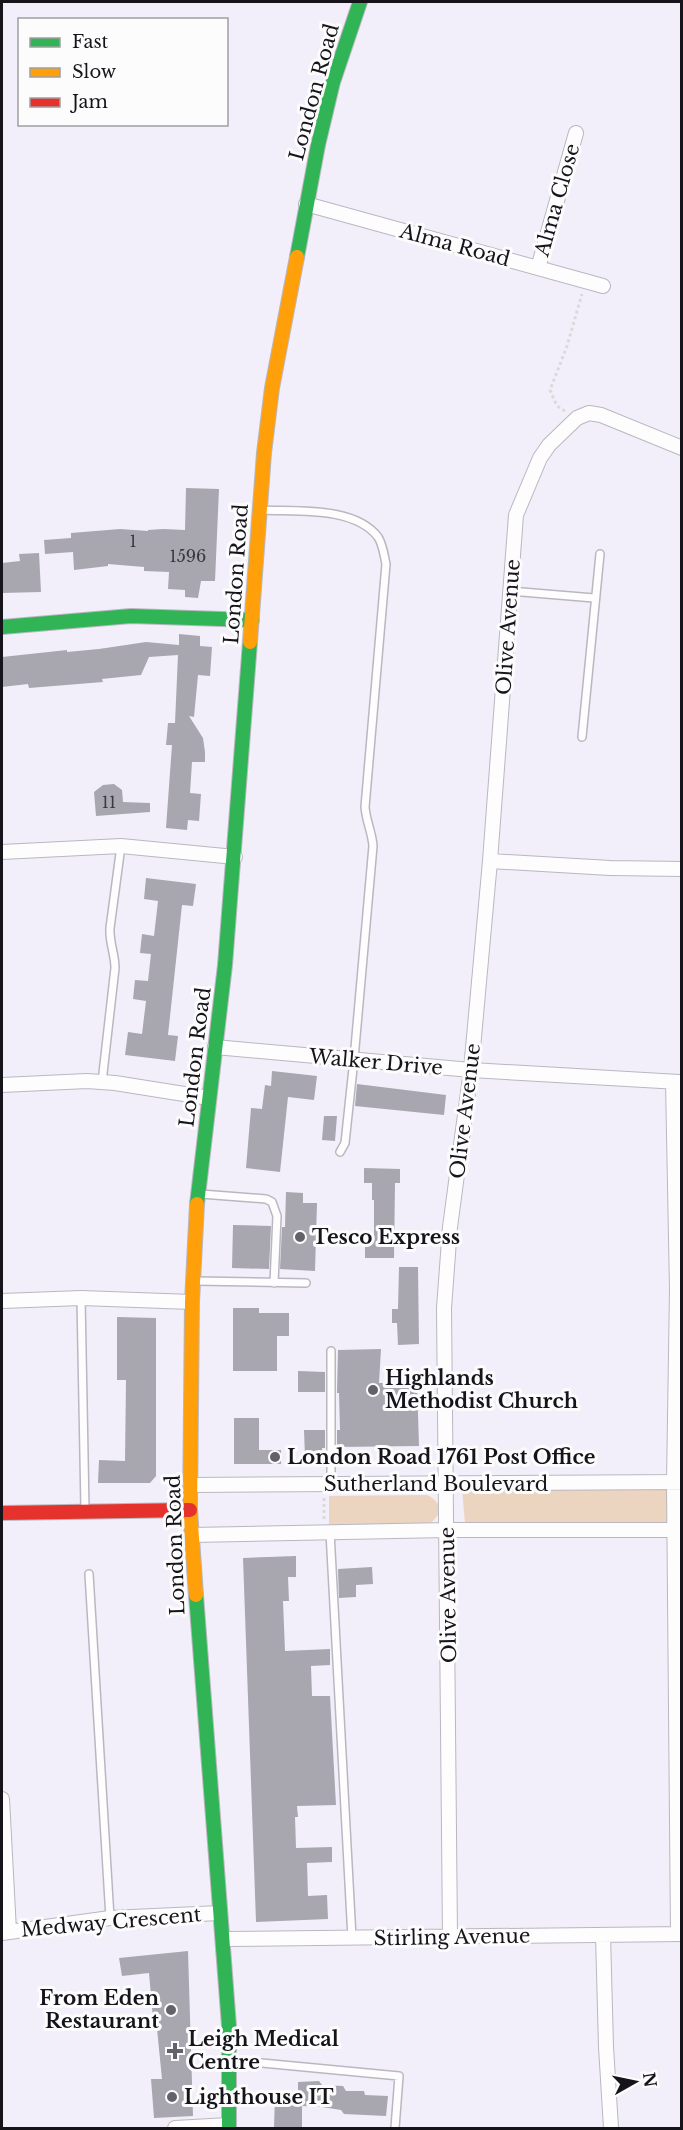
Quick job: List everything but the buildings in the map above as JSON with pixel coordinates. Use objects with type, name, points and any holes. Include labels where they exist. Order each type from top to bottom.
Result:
[{"type":"main road","name":"London Road","points":[[229,2127],[229,2060],[223,1939],[190,1510],[192,1302],[198,1194],[225,965],[235,857],[264,453],[272,388],[306,204],[333,82],[360,2]]},
{"type":"main road","points":[[2,627],[131,616],[252,620]]},
{"type":"main road","points":[[2,1513],[190,1510]]},
{"type":"street","name":"Alma Close","points":[[538,268],[576,133]]},
{"type":"street","name":"Alma Road","points":[[306,204],[603,286]]},
{"type":"street","points":[[577,418],[589,413],[601,415],[681,448]]},
{"type":"street","name":"Olive Avenue","points":[[450,1937],[444,1298],[450,1227],[471,1070],[490,861],[516,515],[540,458],[549,445],[577,418]]},
{"type":"street","points":[[2,852],[121,846],[235,857]]},
{"type":"street","points":[[490,861],[610,868],[681,869]]},
{"type":"street","name":"Walker Drive","points":[[215,1047],[471,1070],[677,1082]]},
{"type":"street","points":[[2,1085],[102,1082],[209,1098]]},
{"type":"street","points":[[677,1082],[680,1934]]},
{"type":"street","points":[[2,1301],[81,1298],[192,1302]]},
{"type":"street","name":"Sutherland Boulevard","points":[[190,1485],[678,1482]]},
{"type":"street","points":[[192,1535],[447,1530],[678,1530]]},
{"type":"street","points":[[2,1799],[5,1932]]},
{"type":"street","name":"Medway Crescent","points":[[5,1932],[110,1918],[220,1913]]},
{"type":"street","name":"Stirling Avenue","points":[[223,1939],[680,1934]]},
{"type":"street","points":[[603,1935],[611,2128]]},
{"type":"street","points":[[175,2128],[229,2127]]},
{"type":"lane","points":[[260,510],[334,513],[346,516],[376,535],[384,552],[386,564],[365,807],[373,846],[345,1143],[340,1152]]},
{"type":"lane","points":[[582,737],[600,554]]},
{"type":"lane","points":[[510,591],[594,598]]},
{"type":"lane","points":[[102,1082],[115,968],[115,958],[109,938],[121,846]]},
{"type":"lane","points":[[198,1194],[266,1199],[272,1202],[277,1215],[274,1283]]},
{"type":"lane","points":[[193,1280],[306,1283]]},
{"type":"lane","points":[[81,1298],[85,1511]]},
{"type":"lane","points":[[327,1484],[331,1351]]},
{"type":"lane","points":[[327,1532],[352,1938]]},
{"type":"lane","points":[[88,1574],[110,1918]]},
{"type":"lane","points":[[229,2060],[399,2076],[395,2128]]},
{"type":"path","points":[[577,418],[557,406],[550,390],[567,346],[586,281]]},
{"type":"path","points":[[327,1484],[327,1532]]},
{"type":"shaded area","points":[[681,1483],[681,1529],[465,1524],[462,1488]]},
{"type":"shaded area","points":[[427,1495],[437,1503],[439,1511],[435,1519],[425,1526],[329,1527],[329,1496]]},
{"type":"traffic: fast","points":[[297,257],[318,145],[333,82],[360,2]]},
{"type":"traffic: fast","points":[[2,627],[131,616],[252,620]]},
{"type":"traffic: fast","points":[[197,1204],[225,965],[250,642]]},
{"type":"traffic: fast","points":[[196,1595],[229,2026],[229,2128]]},
{"type":"traffic: slow","points":[[250,642],[264,453],[272,388],[297,257]]},
{"type":"traffic: slow","points":[[196,1595],[190,1510],[192,1302],[197,1204]]},
{"type":"traffic: jam","points":[[2,1513],[190,1510]]},
{"type":"place","name":"Tesco Express","points":[[300,1237]]},
{"type":"place","name":"Highlands Methodist Church","points":[[373,1390]]},
{"type":"place","name":"London Road 1761 Post Office","points":[[275,1457]]},
{"type":"place","name":"From Eden Restaurant","points":[[171,2010]]},
{"type":"place","name":"Leigh Medical Centre","points":[[175,2051]]},
{"type":"place","name":"Lighthouse IT","points":[[172,2097]]}]
